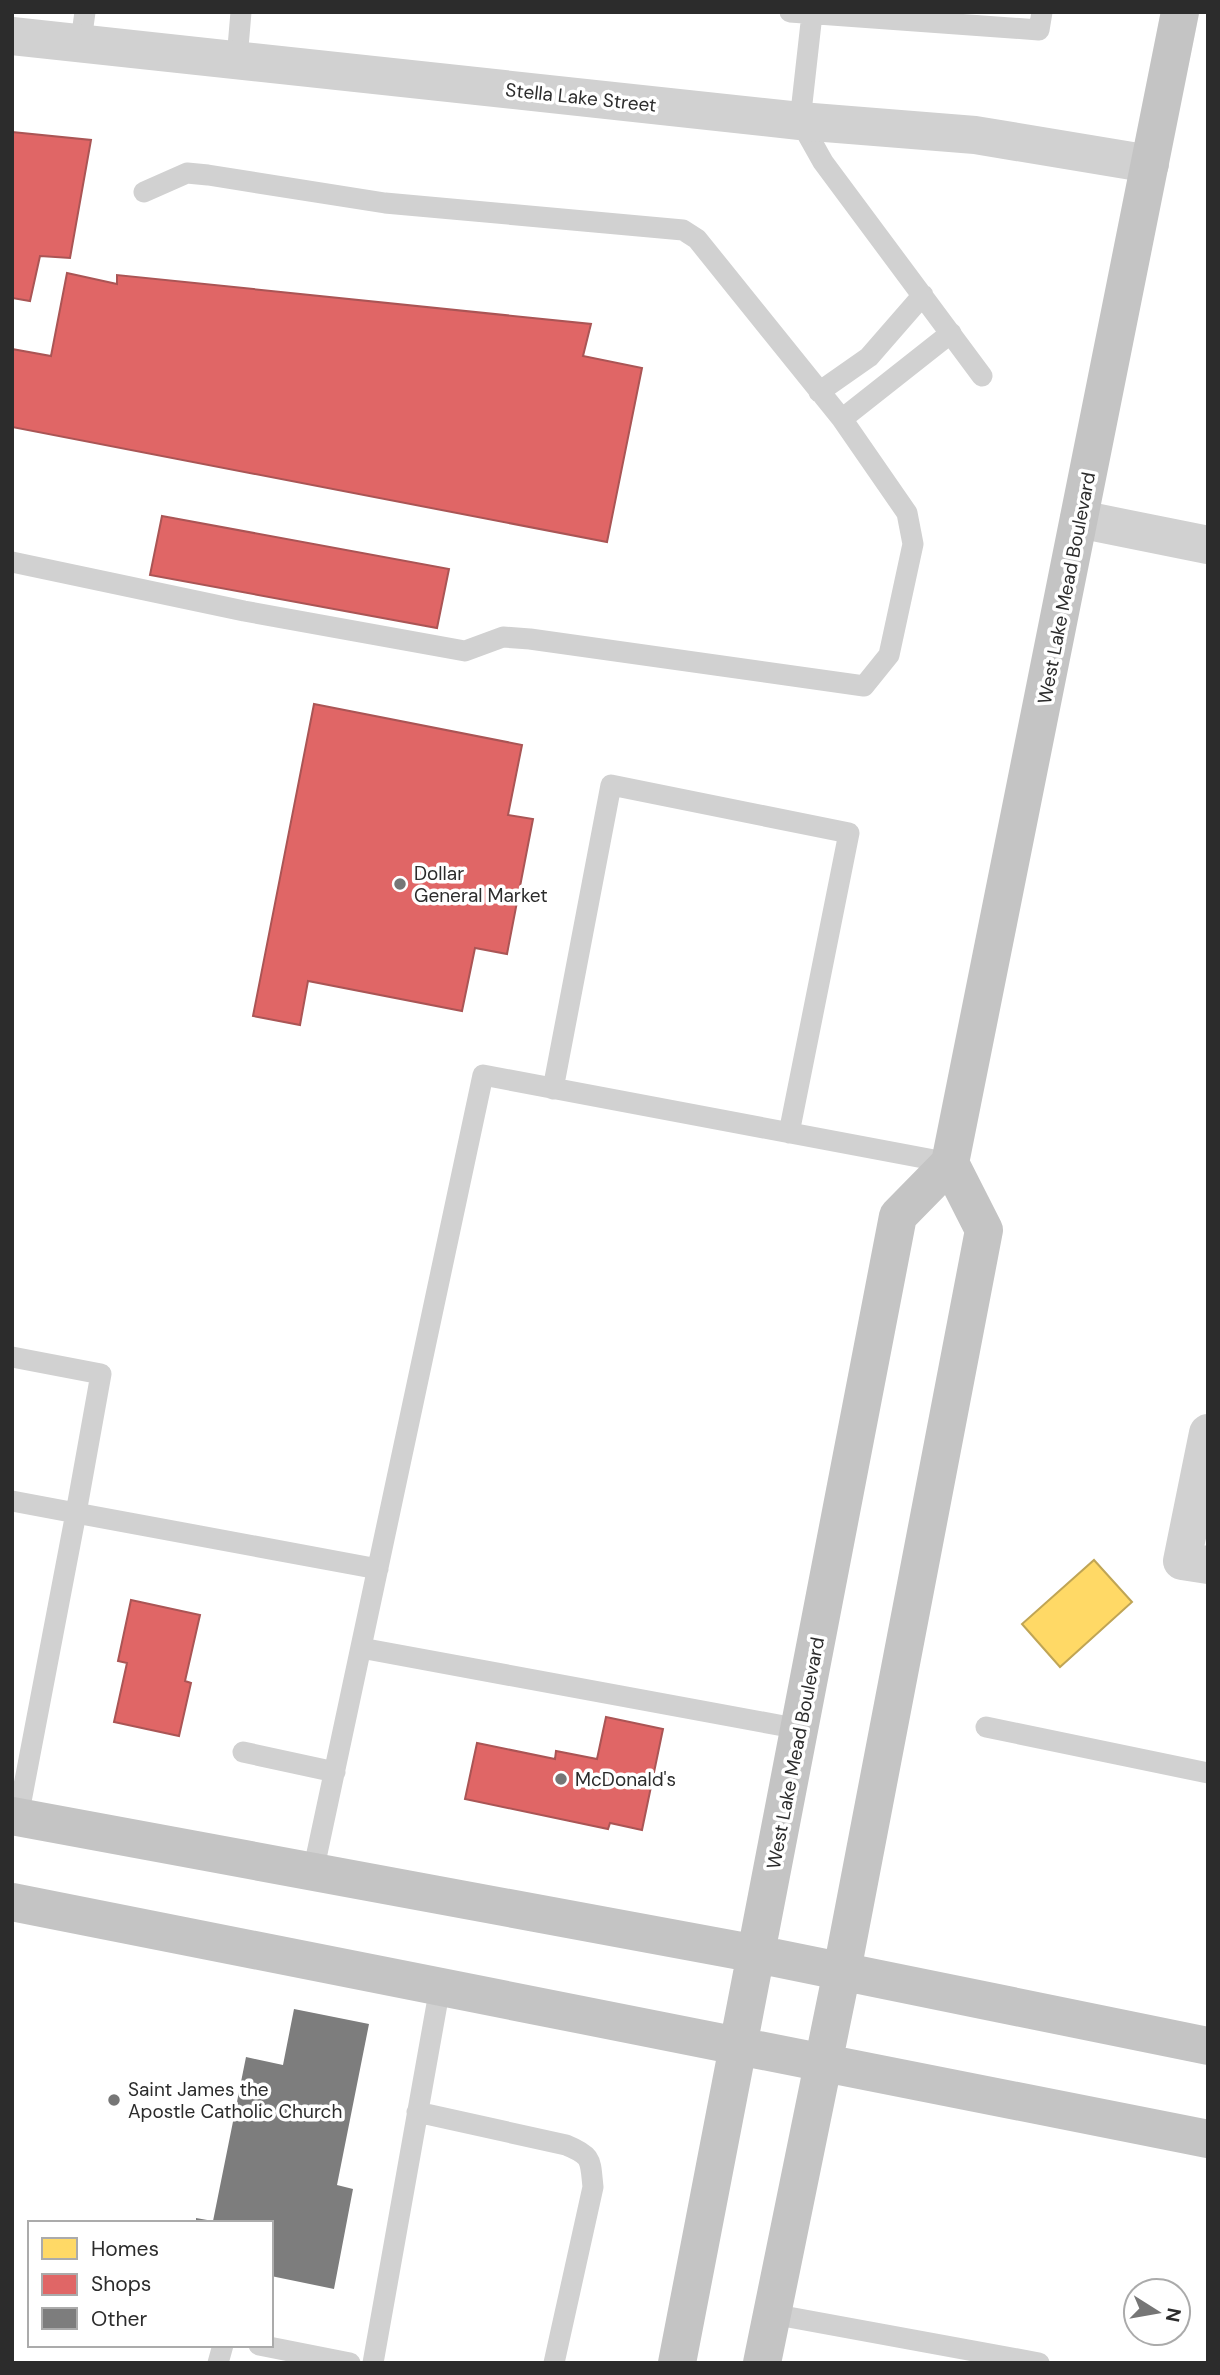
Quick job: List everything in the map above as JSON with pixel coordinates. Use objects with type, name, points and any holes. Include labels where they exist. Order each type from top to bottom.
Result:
[{"type":"main road","name":"West Lake Mead Boulevard","points":[[677,2363],[898,1216],[950,1163],[1180,12]]},
{"type":"main road","points":[[762,2363],[842,1971],[985,1230],[950,1163]]},
{"type":"main road","points":[[14,1819],[757,1954],[1208,2046]]},
{"type":"main road","points":[[12,1902],[1208,2139]]},
{"type":"street","name":"Stella Lake Street","points":[[12,36],[83,27],[237,59],[800,121],[975,135],[1150,164]]},
{"type":"street","points":[[1079,519],[1208,545]]},
{"type":"street","points":[[1195,1563],[1208,1433]]},
{"type":"lane","points":[[237,59],[241,12]]},
{"type":"lane","points":[[790,12],[1039,30],[1042,12]]},
{"type":"lane","points":[[812,14],[800,121],[823,162],[982,376]]},
{"type":"lane","points":[[12,562],[244,611],[465,651],[503,637],[530,639],[864,686],[889,655],[914,544],[907,513],[842,419],[697,239],[683,230],[385,203],[187,173],[144,192]]},
{"type":"lane","points":[[819,392],[869,357],[923,295]]},
{"type":"lane","points":[[842,419],[951,333]]},
{"type":"lane","points":[[553,1089],[611,785],[849,833],[789,1133]]},
{"type":"lane","points":[[313,1872],[483,1075],[950,1163]]},
{"type":"lane","points":[[12,1357],[102,1374],[14,1819]]},
{"type":"lane","points":[[12,1502],[378,1569]]},
{"type":"lane","points":[[361,1648],[800,1729]]},
{"type":"lane","points":[[986,1727],[1208,1773]]},
{"type":"lane","points":[[243,1752],[335,1772]]},
{"type":"lane","points":[[373,2363],[440,1987]]},
{"type":"lane","points":[[417,2112],[566,2145],[583,2152],[590,2162],[593,2187],[554,2363]]},
{"type":"lane","points":[[772,2314],[1040,2363]]},
{"type":"lane","points":[[270,2347],[349,2363]]},
{"type":"building: Homes","points":[[1094,1560],[1132,1602],[1060,1667],[1022,1624]]},
{"type":"building: Shops","points":[[12,132],[91,140],[70,258],[40,256],[30,301],[12,298]]},
{"type":"building: Shops","points":[[67,273],[117,284],[117,275],[591,324],[583,356],[642,368],[607,542],[12,427],[12,349],[51,356]]},
{"type":"building: Shops","points":[[162,516],[449,569],[437,628],[150,575]]},
{"type":"building: Shops","name":"Dollar General Market","points":[[314,704],[522,745],[508,815],[533,819],[507,954],[475,948],[462,1011],[308,981],[300,1025],[253,1016]]},
{"type":"building: Shops","points":[[131,1600],[200,1615],[185,1681],[191,1683],[179,1736],[114,1722],[127,1663],[118,1661]]},
{"type":"building: Shops","name":"McDonald's","points":[[606,1717],[663,1729],[642,1830],[610,1823],[608,1829],[465,1799],[477,1743],[555,1759],[556,1751],[597,1759]]},
{"type":"building: Other","points":[[294,2009],[369,2024],[337,2185],[353,2189],[334,2289],[273,2276],[273,2221],[213,2221],[246,2057],[283,2065]]},
{"type":"place","name":"Dollar General Market","points":[[400,884]]},
{"type":"place","name":"McDonald's","points":[[561,1779]]},
{"type":"place","name":"Saint James the Apostle Catholic Church","points":[[114,2100]]}]
